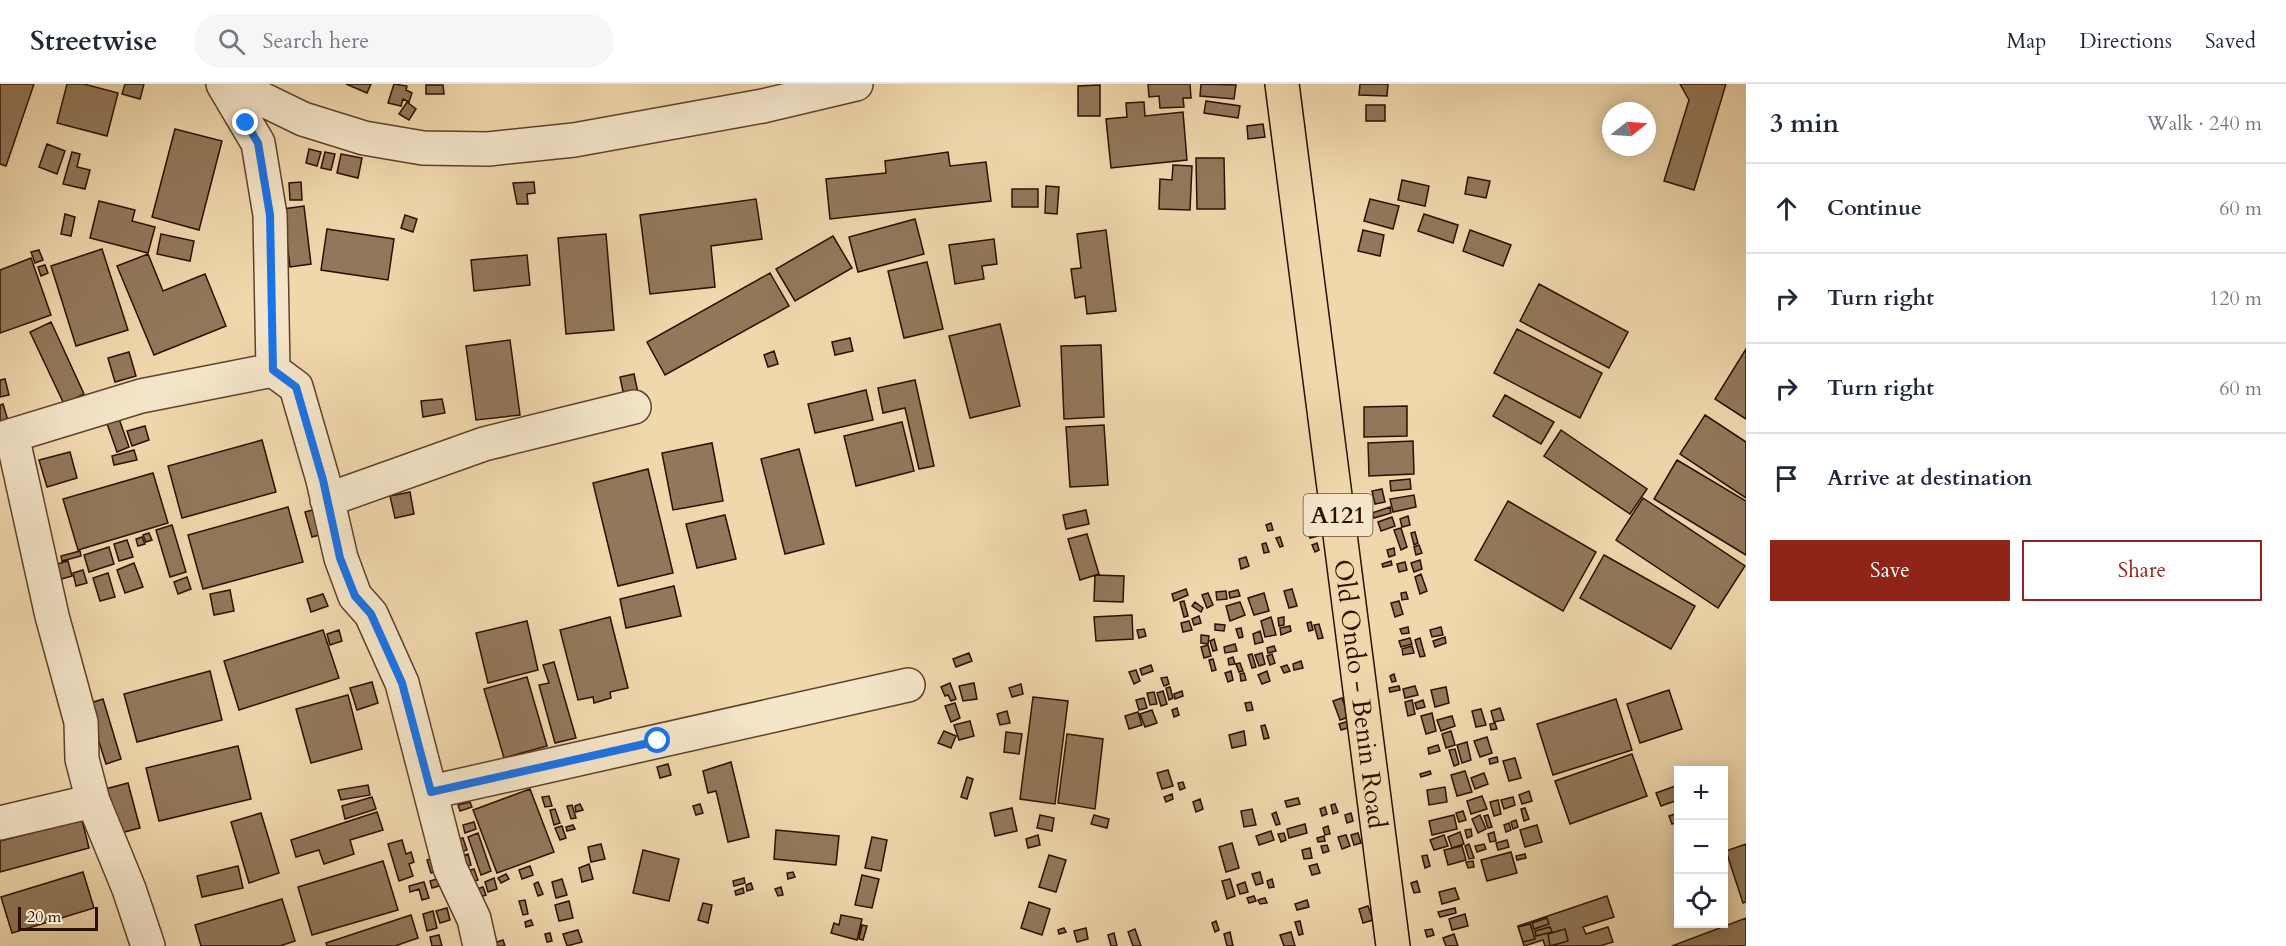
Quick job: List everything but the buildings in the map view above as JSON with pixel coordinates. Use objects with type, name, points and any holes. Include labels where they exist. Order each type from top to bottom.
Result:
[{"type":"main road","name":"Old Ondo - Benin Road","points":[[1282,84],[1393,946]]},
{"type":"street","points":[[223,84],[258,143],[260,153],[270,215],[273,370]]},
{"type":"street","points":[[231,84],[303,119],[364,138],[423,148],[488,148],[574,140],[763,106],[856,84]]},
{"type":"street","points":[[148,946],[129,889],[93,801],[82,759],[81,722],[6,437],[141,396],[273,370],[296,387],[327,500],[340,558],[355,596],[371,614],[402,683],[450,868],[474,919],[480,946]]},
{"type":"street","points":[[327,500],[484,444],[633,407]]},
{"type":"street","points":[[431,792],[908,685]]},
{"type":"street","points":[[0,823],[93,801]]},
{"type":"route","points":[[246,123],[258,143],[270,215],[273,370],[296,387],[323,480],[340,558],[355,596],[371,614],[402,683],[431,792],[658,741]]}]
